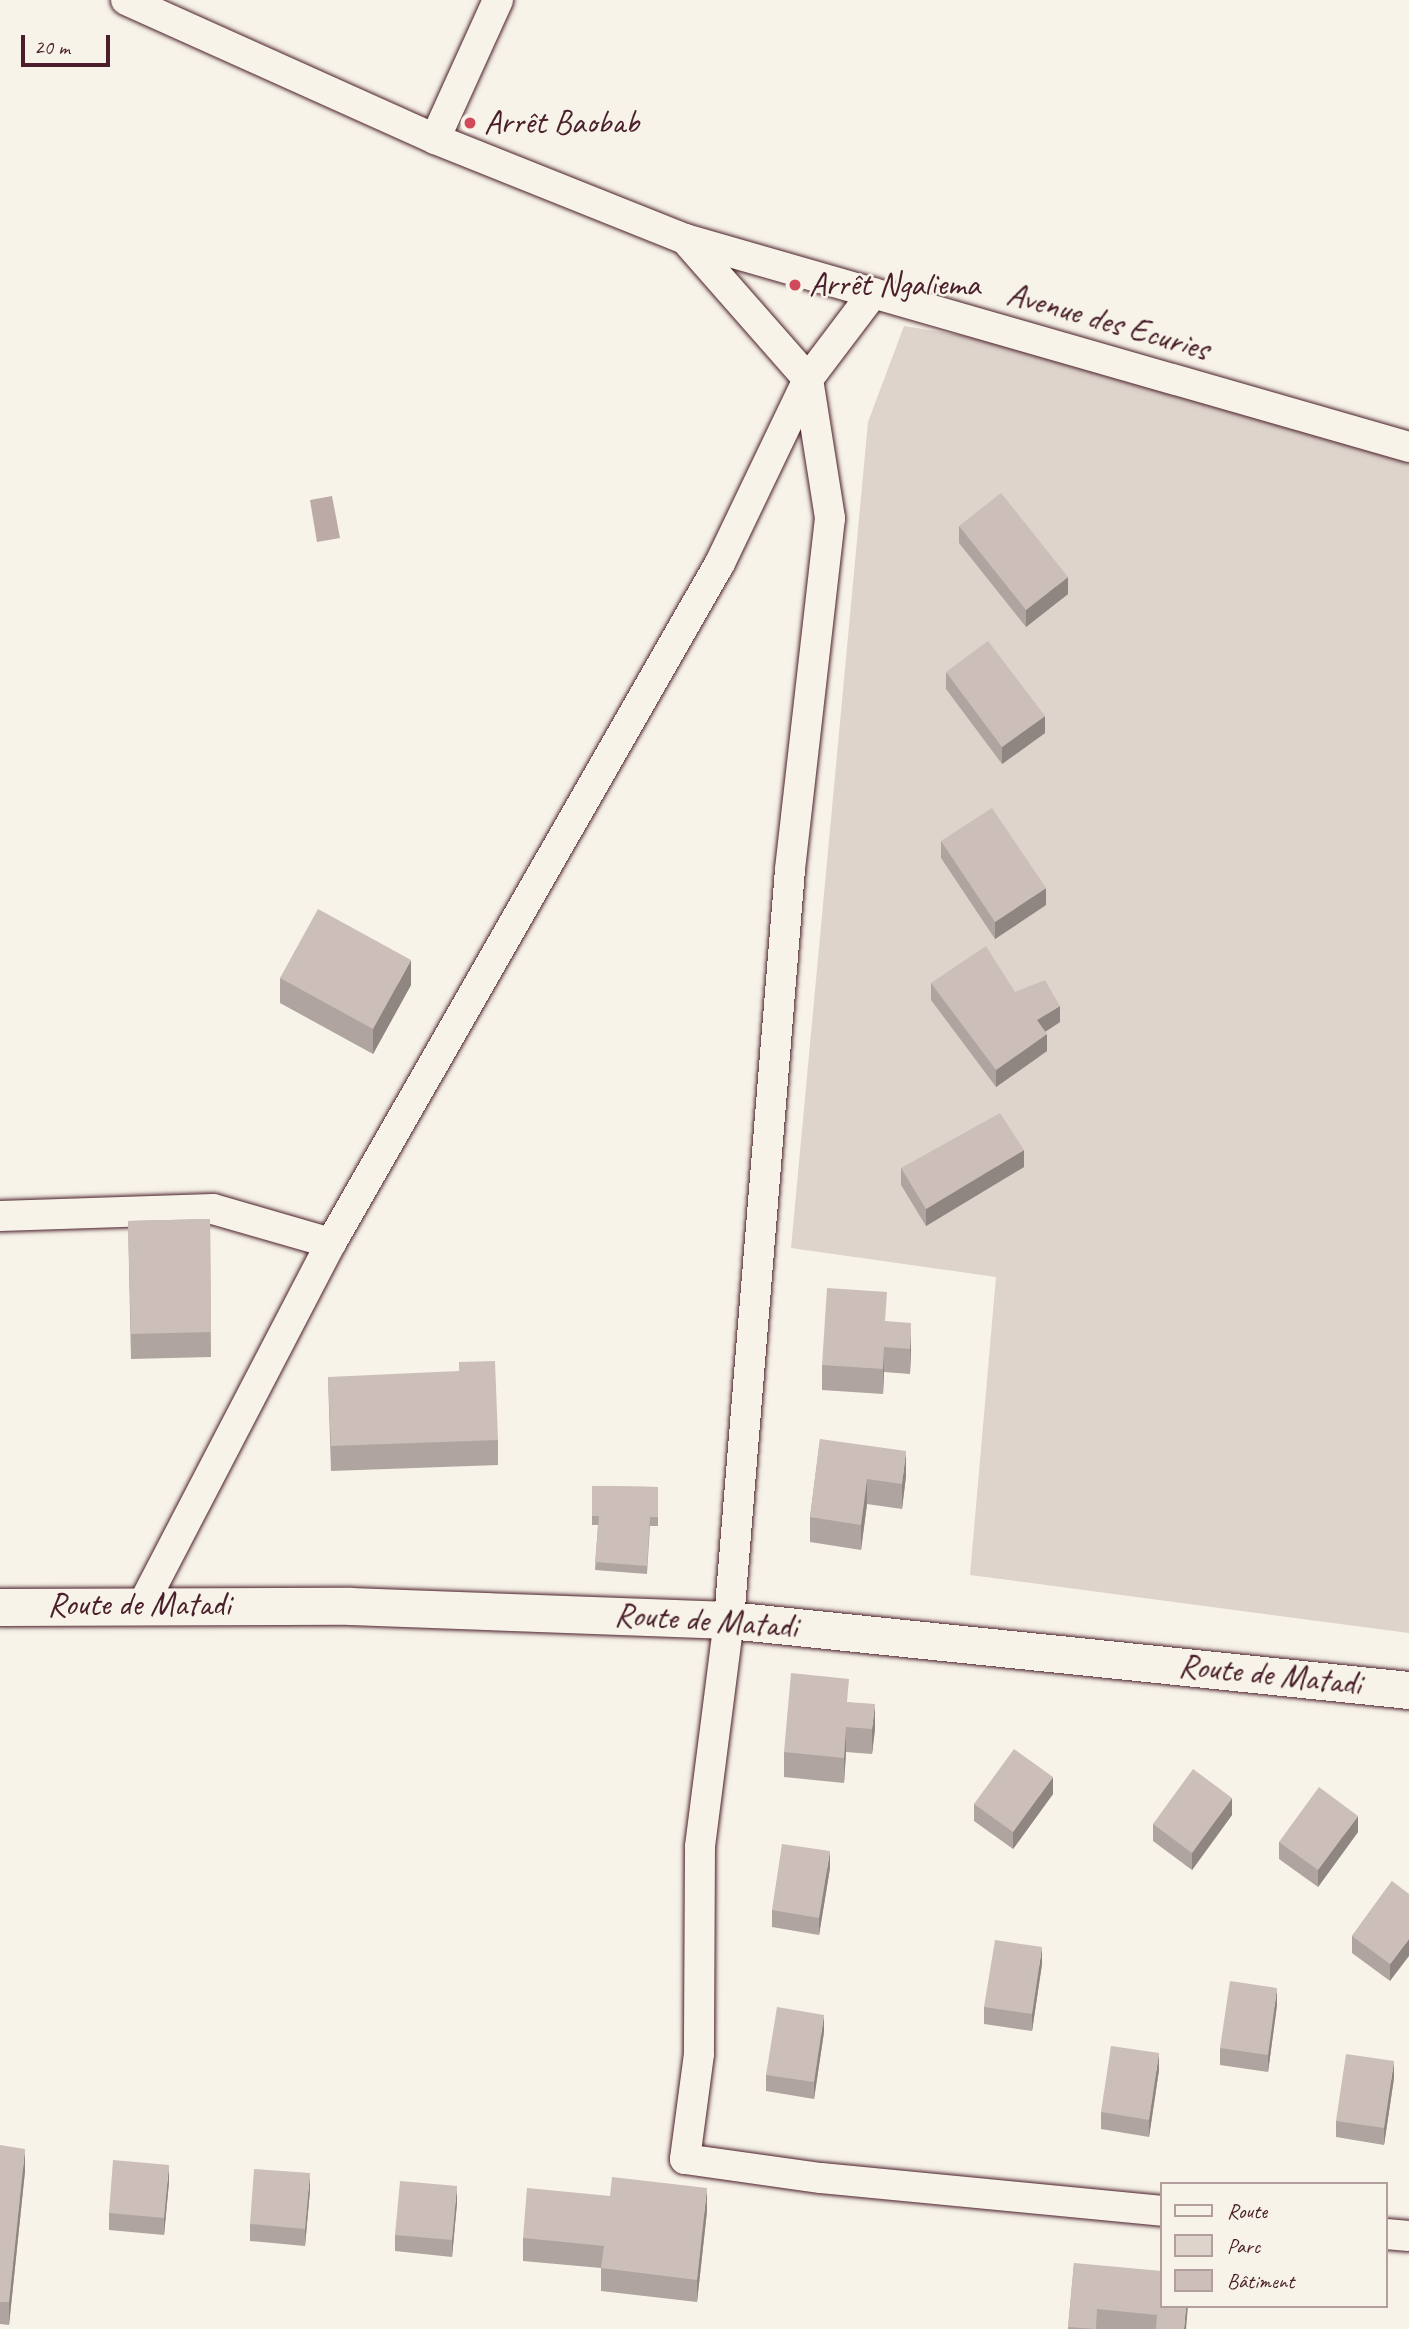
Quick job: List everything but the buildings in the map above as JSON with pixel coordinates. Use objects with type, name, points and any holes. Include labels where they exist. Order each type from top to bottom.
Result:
[{"type":"main road","name":"Route de Matadi","points":[[0,1607],[143,1604],[350,1605],[729,1619],[1409,1690]]},
{"type":"street","name":"Avenue des Ecuries","points":[[126,0],[435,139],[685,239],[1409,447]]},
{"type":"street","points":[[435,139],[498,0]]},
{"type":"street","points":[[685,239],[808,379],[830,518],[790,870],[729,1619],[700,1847],[699,2054],[685,2159],[821,2178],[1160,2211]]},
{"type":"street","points":[[143,1604],[331,1243],[720,563],[808,379],[873,293]]},
{"type":"street","points":[[0,1216],[214,1209],[331,1243]]},
{"type":"street","points":[[1388,2234],[1409,2236]]},
{"type":"green space","points":[[904,326],[1003,342],[1409,463],[1409,1633],[970,1575],[996,1277],[791,1248],[868,422]]},
{"type":"shaded area","points":[[332,496],[340,538],[317,542],[310,500]]},
{"type":"place","name":"Arrêt Baobab","points":[[470,123]]},
{"type":"place","name":"Arrêt Ngaliema","points":[[795,285]]}]
